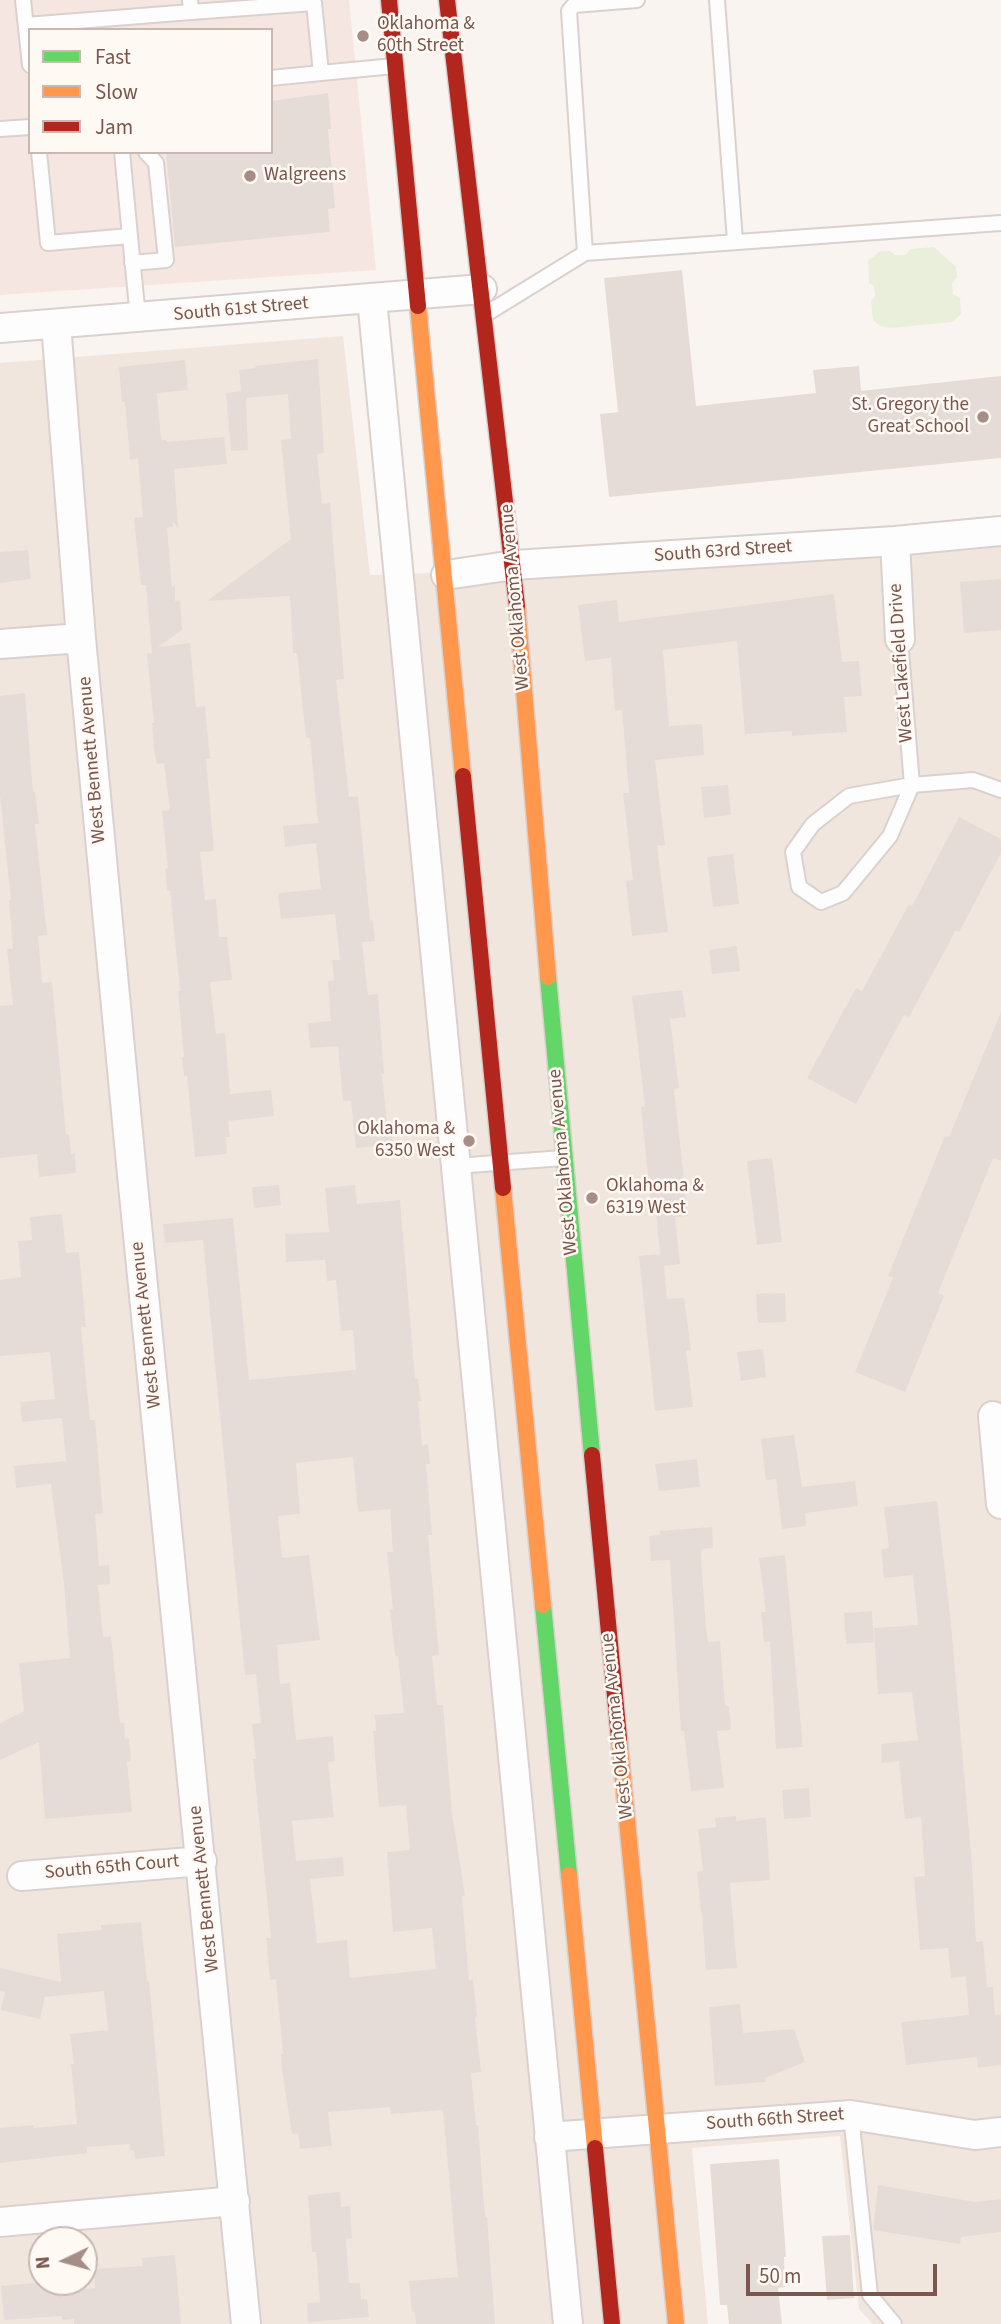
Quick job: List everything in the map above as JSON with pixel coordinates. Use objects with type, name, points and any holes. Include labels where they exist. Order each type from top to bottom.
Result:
[{"type":"main road","points":[[389,0],[612,2324]]},
{"type":"main road","name":"West Oklahoma Avenue","points":[[447,0],[514,565],[563,1158],[676,2324]]},
{"type":"street","name":"South 61st Street","points":[[0,328],[416,296],[484,302]]},
{"type":"street","points":[[372,299],[568,2324]]},
{"type":"street","name":"West Bennett Avenue","points":[[56,324],[81,638],[246,2324]]},
{"type":"street","name":"South 63rd Street","points":[[446,575],[514,565],[895,541],[1001,531]]},
{"type":"street","name":"West Lakefield Drive","points":[[895,541],[900,639]]},
{"type":"street","points":[[0,644],[81,638]]},
{"type":"street","points":[[997,1415],[1001,1504]]},
{"type":"street","name":"South 65th Court","points":[[22,1875],[202,1861]]},
{"type":"street","name":"South 66th Street","points":[[549,2137],[851,2115],[975,2135],[1001,2132]]},
{"type":"street","points":[[0,2222],[235,2201]]},
{"type":"lane","points":[[23,0],[28,45]]},
{"type":"lane","points":[[585,253],[569,11],[574,5],[638,0]]},
{"type":"lane","points":[[717,0],[736,241]]},
{"type":"lane","points":[[26,25],[111,25],[191,6],[314,3],[320,73]]},
{"type":"lane","points":[[273,78],[395,66]]},
{"type":"lane","points":[[0,129],[28,127]]},
{"type":"lane","points":[[39,154],[48,243],[130,236]]},
{"type":"lane","points":[[122,154],[138,318]]},
{"type":"lane","points":[[132,263],[166,260],[156,163],[148,154]]},
{"type":"lane","points":[[484,302],[585,253],[1001,223]]},
{"type":"lane","name":"West Lakefield Drive","points":[[900,639],[912,785]]},
{"type":"lane","points":[[912,785],[890,836],[843,892],[821,902],[799,887],[793,852],[813,824],[849,796],[912,785],[973,780],[1001,790]]},
{"type":"lane","points":[[456,1166],[563,1158]]},
{"type":"lane","points":[[851,2115],[870,2295],[894,2324]]},
{"type":"shaded area","points":[[0,0],[349,0],[376,270],[0,295]]},
{"type":"shaded area","points":[[343,336],[370,575],[515,570],[1001,530],[1001,2324],[873,2324],[859,2309],[840,2136],[692,2148],[708,2324],[0,2324],[0,363]]},
{"type":"green space","points":[[934,247],[956,267],[957,277],[952,283],[953,294],[960,298],[961,314],[952,322],[890,328],[880,326],[873,320],[871,301],[875,296],[874,286],[869,283],[868,261],[880,251],[905,255],[911,249]]},
{"type":"building","name":"Walgreens","points":[[328,93],[331,129],[328,129],[335,208],[328,209],[330,232],[175,247],[166,154],[273,154],[273,101]]},
{"type":"building","points":[[682,270],[696,406],[816,393],[813,370],[859,366],[861,391],[1001,376],[1001,458],[609,497],[600,414],[618,412],[604,278]]},
{"type":"building","points":[[318,359],[324,453],[317,454],[322,504],[330,503],[344,679],[336,680],[349,797],[358,796],[370,921],[373,920],[375,941],[362,942],[368,995],[378,994],[387,1124],[391,1124],[393,1144],[356,1148],[351,1101],[343,1101],[338,1046],[310,1048],[308,1023],[331,1021],[328,981],[334,980],[332,960],[340,960],[335,914],[281,919],[278,893],[321,889],[316,843],[285,847],[283,826],[318,823],[310,738],[306,738],[297,653],[293,653],[290,596],[207,601],[291,539],[281,440],[291,439],[288,394],[246,398],[248,450],[231,451],[226,393],[241,391],[239,370]]},
{"type":"building","points":[[185,360],[188,390],[157,393],[161,440],[167,442],[224,437],[227,464],[174,469],[178,529],[173,521],[173,527],[167,528],[172,587],[175,586],[175,601],[180,600],[182,630],[158,647],[190,643],[196,707],[205,706],[210,759],[206,759],[214,851],[200,852],[205,900],[216,899],[219,937],[227,937],[232,980],[210,982],[216,1034],[225,1033],[230,1094],[271,1090],[274,1116],[228,1121],[230,1137],[226,1137],[227,1154],[195,1157],[187,1076],[184,1076],[182,1057],[180,991],[170,891],[167,891],[165,869],[168,868],[162,811],[170,810],[164,763],[157,764],[154,750],[147,654],[152,653],[146,585],[141,585],[134,518],[143,517],[138,459],[130,460],[119,367]]},
{"type":"building","points":[[28,550],[31,579],[0,583],[0,552]]},
{"type":"building","points":[[1001,579],[1001,630],[964,633],[960,582]]},
{"type":"building","points":[[834,594],[842,662],[859,661],[862,696],[844,697],[847,732],[792,736],[792,731],[745,734],[737,641],[663,650],[669,726],[702,724],[704,755],[655,760],[665,845],[657,846],[668,932],[632,936],[626,881],[633,880],[623,793],[629,793],[622,710],[615,711],[611,658],[585,661],[578,605],[617,600],[619,622]]},
{"type":"building","points":[[25,693],[47,935],[38,936],[42,983],[52,982],[66,1134],[69,1134],[71,1154],[75,1153],[76,1173],[39,1177],[37,1154],[0,1158],[0,1006],[13,1005],[7,949],[13,949],[11,900],[0,795],[0,696]]},
{"type":"building","points":[[728,785],[731,815],[704,818],[701,787]]},
{"type":"building","points":[[959,817],[1001,839],[1001,853],[959,932],[956,930],[909,1017],[904,1015],[856,1104],[807,1078],[856,988],[862,991],[909,904],[912,906]]},
{"type":"building","points":[[733,854],[739,904],[713,907],[707,857]]},
{"type":"building","points":[[737,946],[740,971],[712,974],[709,950]]},
{"type":"building","points":[[682,990],[686,1017],[670,1019],[679,1088],[674,1089],[688,1216],[675,1217],[680,1264],[664,1266],[667,1299],[684,1298],[691,1350],[686,1350],[693,1407],[655,1411],[639,1256],[660,1254],[656,1211],[652,1212],[649,1185],[641,1107],[645,1106],[632,996]]},
{"type":"building","points":[[1001,1012],[1001,1161],[993,1158],[938,1293],[944,1296],[905,1392],[855,1372],[893,1278],[888,1276],[945,1136],[949,1137]]},
{"type":"building","points":[[772,1158],[782,1242],[757,1245],[747,1161]]},
{"type":"building","points":[[279,1185],[281,1205],[254,1208],[252,1187]]},
{"type":"building","points":[[355,1185],[357,1204],[400,1200],[415,1379],[418,1379],[421,1401],[418,1401],[422,1445],[428,1444],[430,1464],[426,1464],[432,1535],[428,1535],[439,1655],[432,1656],[437,1705],[443,1705],[452,1814],[465,1895],[462,1896],[469,1980],[473,1980],[477,2016],[481,2072],[471,2073],[487,2217],[495,2324],[416,2324],[415,2312],[412,2312],[409,2281],[458,2277],[443,2110],[391,2114],[390,2107],[328,2112],[332,2146],[300,2149],[298,2133],[292,2134],[282,2070],[276,1979],[270,1980],[266,1938],[271,1938],[253,1759],[256,1759],[252,1724],[261,1723],[256,1674],[245,1675],[203,1240],[165,1243],[163,1224],[233,1218],[249,1380],[356,1370],[353,1330],[341,1331],[336,1280],[327,1281],[325,1260],[286,1262],[285,1234],[329,1232],[325,1188]],"holes":[[[353,1457],[358,1512],[390,1509],[393,1552],[387,1552],[393,1609],[390,1609],[404,1713],[375,1715],[376,1731],[373,1731],[379,1807],[406,1805],[410,1850],[387,1852],[393,1932],[432,1928],[436,1969],[350,1978],[347,1940],[317,1943],[310,1879],[344,1876],[343,1857],[296,1861],[292,1821],[334,1817],[328,1762],[335,1761],[333,1736],[296,1740],[290,1683],[280,1684],[277,1645],[320,1640],[309,1555],[282,1558],[278,1516],[300,1514],[296,1463]]]},
{"type":"building","points":[[62,1214],[66,1253],[79,1252],[86,1327],[81,1327],[90,1420],[95,1420],[103,1513],[95,1514],[99,1566],[109,1565],[110,1584],[98,1585],[103,1637],[111,1636],[120,1723],[124,1722],[125,1739],[129,1738],[131,1761],[127,1762],[132,1812],[45,1819],[39,1742],[0,1760],[0,1723],[24,1711],[19,1663],[70,1658],[51,1484],[16,1488],[14,1466],[66,1461],[62,1418],[22,1422],[20,1402],[55,1399],[50,1352],[0,1356],[0,1280],[21,1277],[18,1241],[32,1240],[30,1217]]},
{"type":"building","points":[[785,1293],[786,1322],[758,1323],[756,1294]]},
{"type":"building","points":[[763,1349],[766,1377],[741,1381],[737,1352]]},
{"type":"building","points":[[794,1435],[802,1487],[855,1481],[858,1506],[805,1513],[806,1526],[782,1529],[776,1479],[766,1480],[761,1439]]},
{"type":"building","points":[[697,1459],[700,1487],[659,1491],[655,1464]]},
{"type":"building","points":[[937,1501],[951,1624],[976,1942],[983,1941],[987,1987],[993,1987],[995,2015],[1001,2014],[1001,2065],[978,2068],[977,2057],[906,2065],[901,2022],[969,2015],[966,1976],[951,1978],[948,1948],[920,1950],[914,1877],[925,1876],[921,1817],[905,1819],[899,1761],[882,1763],[881,1744],[918,1740],[912,1692],[878,1694],[874,1628],[918,1625],[913,1575],[884,1578],[881,1549],[889,1548],[884,1507]]},
{"type":"building","points":[[712,1527],[713,1548],[702,1549],[701,1557],[706,1627],[708,1642],[720,1641],[725,1706],[729,1706],[731,1730],[717,1731],[724,1788],[691,1791],[684,1731],[681,1731],[670,1560],[651,1561],[649,1536],[660,1535],[660,1531]]},
{"type":"building","points":[[785,1555],[803,1747],[776,1749],[770,1642],[764,1642],[761,1612],[766,1612],[759,1558]]},
{"type":"building","points":[[872,1611],[874,1642],[846,1644],[844,1613]]},
{"type":"building","points":[[809,1788],[811,1817],[784,1819],[782,1790]]},
{"type":"building","points":[[736,1816],[736,1821],[766,1817],[770,1880],[730,1883],[737,1968],[706,1970],[697,1872],[703,1871],[698,1829],[716,1827],[715,1818]]},
{"type":"building","points":[[141,1922],[165,2156],[135,2159],[130,2144],[87,2147],[87,2153],[0,2163],[0,2128],[77,2124],[70,2034],[108,2030],[104,1991],[45,1997],[40,2019],[1,2010],[5,1992],[0,1991],[0,1968],[61,1982],[57,1934],[101,1930],[101,1925]]},
{"type":"building","points":[[740,2004],[743,2033],[794,2029],[805,2062],[765,2078],[766,2082],[715,2086],[709,2007]]},
{"type":"building","points":[[779,2159],[786,2257],[785,2287],[778,2288],[782,2324],[729,2324],[727,2305],[720,2305],[710,2164]]},
{"type":"building","points":[[878,2185],[975,2202],[1001,2199],[1001,2232],[961,2237],[960,2244],[873,2230]]},
{"type":"building","points":[[340,2192],[341,2207],[350,2206],[352,2238],[346,2239],[349,2283],[360,2283],[361,2299],[367,2299],[369,2317],[308,2322],[307,2303],[320,2302],[316,2252],[312,2252],[308,2195]]},
{"type":"building","points":[[850,2235],[854,2298],[827,2300],[822,2236]]},
{"type":"building","points":[[175,2255],[181,2324],[74,2324],[74,2319],[62,2320],[62,2316],[4,2320],[1,2286],[28,2284],[28,2296],[98,2296],[98,2269],[143,2266],[142,2258]]},
{"type":"traffic: fast","points":[[548,977],[592,1455]]},
{"type":"traffic: fast","points":[[543,1605],[569,1875]]},
{"type":"traffic: slow","points":[[418,306],[463,776]]},
{"type":"traffic: slow","points":[[517,606],[548,977]]},
{"type":"traffic: slow","points":[[503,1188],[543,1605]]},
{"type":"traffic: slow","points":[[619,1738],[676,2324]]},
{"type":"traffic: slow","points":[[569,1875],[595,2148]]},
{"type":"traffic: jam","points":[[389,0],[418,306]]},
{"type":"traffic: jam","points":[[447,0],[517,606]]},
{"type":"traffic: jam","points":[[463,776],[503,1188]]},
{"type":"traffic: jam","points":[[592,1455],[619,1738]]},
{"type":"traffic: jam","points":[[595,2148],[612,2324]]},
{"type":"place","name":"Oklahoma & 60th Street","points":[[363,36]]},
{"type":"place","name":"Walgreens","points":[[250,176]]},
{"type":"place","name":"St. Gregory the Great School","points":[[983,417]]},
{"type":"place","name":"Oklahoma & 6350 West","points":[[469,1141]]},
{"type":"place","name":"Oklahoma & 6319 West","points":[[592,1198]]}]
